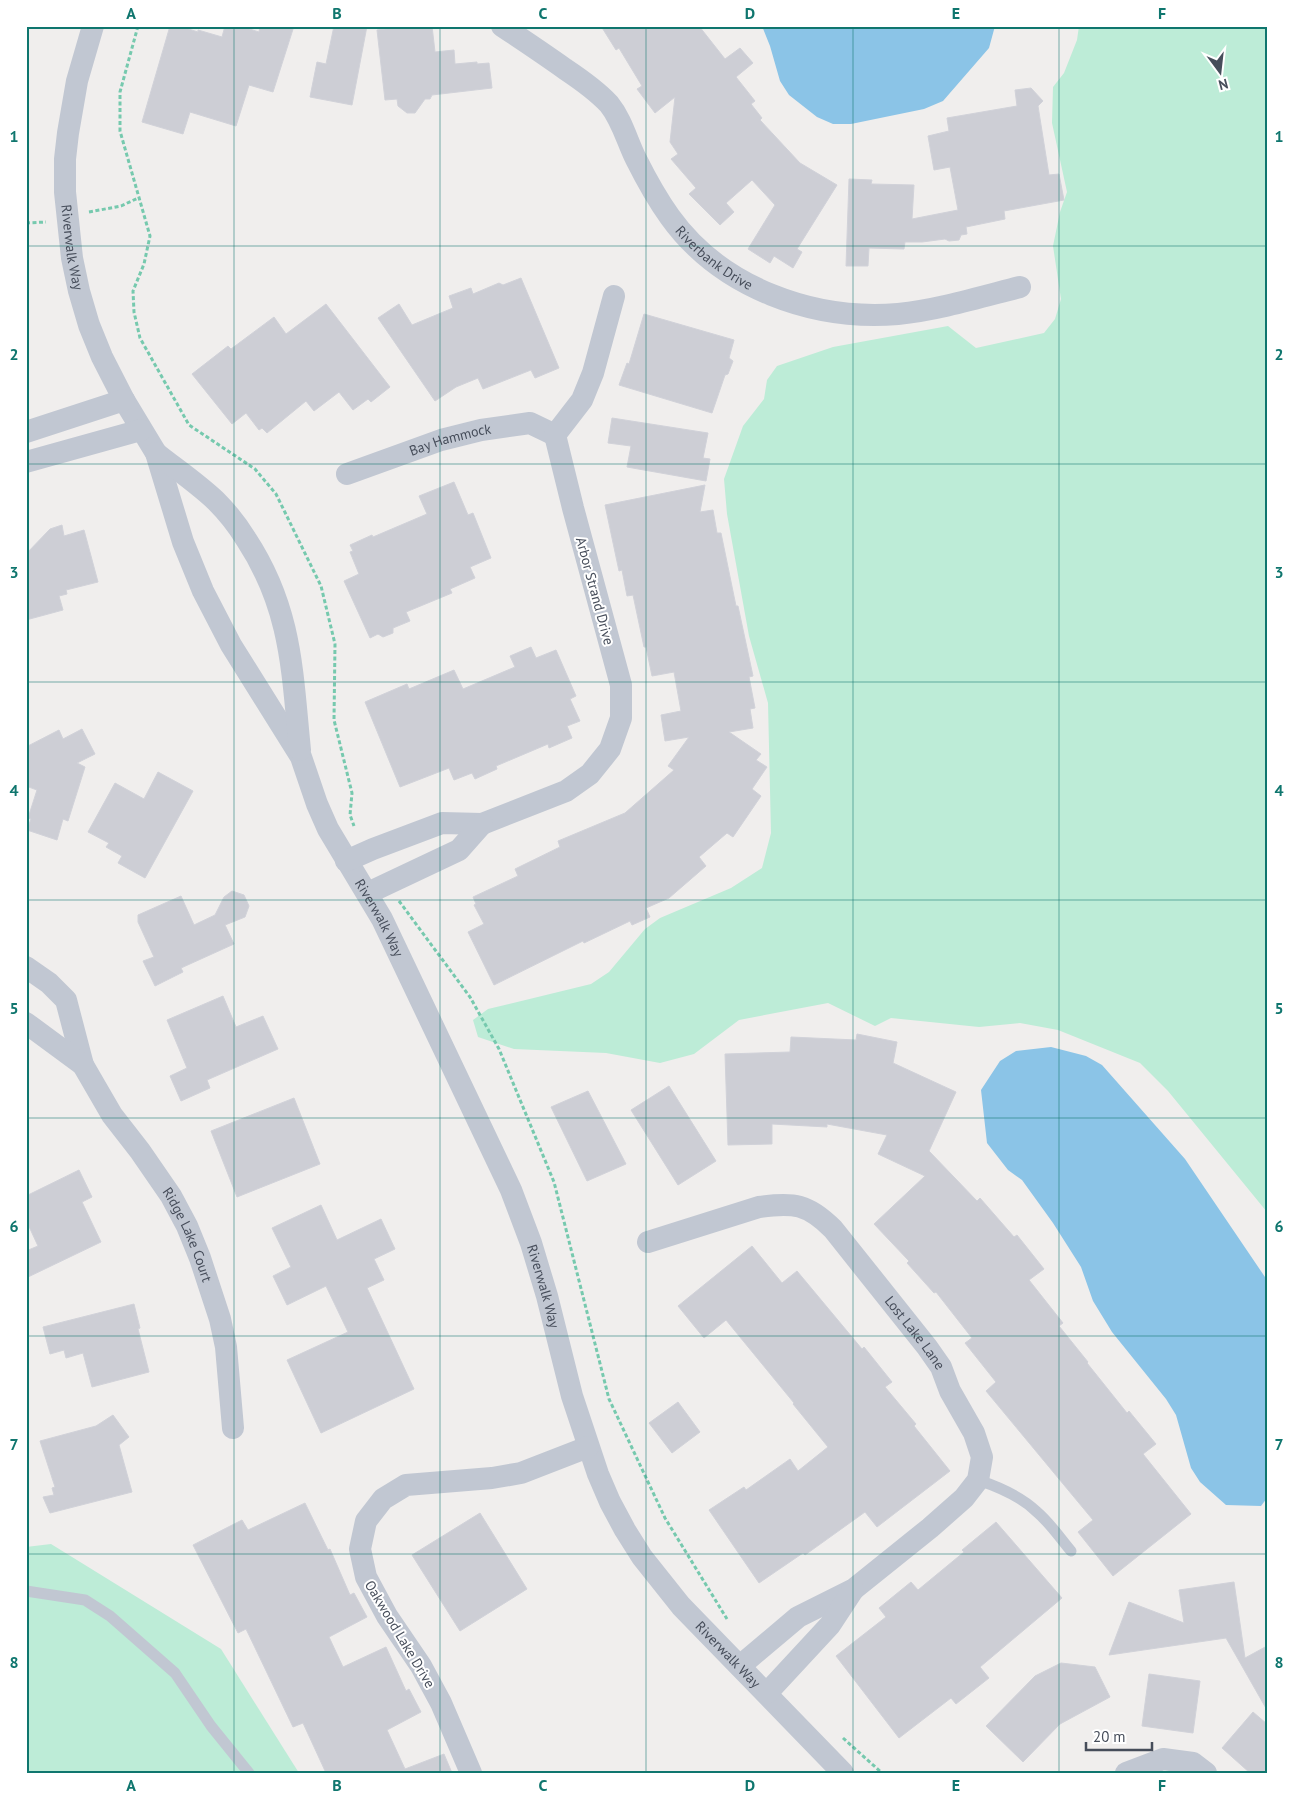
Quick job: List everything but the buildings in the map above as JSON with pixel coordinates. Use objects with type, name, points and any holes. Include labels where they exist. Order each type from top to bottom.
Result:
[{"type":"street","name":"Riverwalk Way","points":[[93,26],[77,80],[65,159],[67,225],[76,274],[89,325],[102,357],[124,400],[156,453],[183,542],[203,592],[231,645],[301,756]]},
{"type":"street","name":"Riverbank Drive","points":[[502,26],[589,85],[609,105],[624,129],[635,157],[657,198],[672,220],[695,245],[720,266],[748,285],[808,308],[871,316],[929,309],[1020,287]]},
{"type":"street","points":[[555,435],[582,400],[593,373],[614,296]]},
{"type":"street","points":[[26,432],[124,400]]},
{"type":"street","name":"Bay Hammock","points":[[347,474],[441,440],[481,430],[530,423],[555,435]]},
{"type":"street","points":[[26,462],[142,430]]},
{"type":"street","name":"Arbor Strand Drive","points":[[346,861],[442,823],[482,824],[566,790],[590,774],[610,749],[621,718],[621,686],[555,435]]},
{"type":"street","name":"Riverwalk Way","points":[[156,453],[216,501],[238,527],[258,556],[272,586],[283,618],[290,650],[301,756],[317,804],[328,829],[346,861],[368,893],[382,919],[511,1190],[531,1243],[547,1296],[572,1396],[588,1447],[610,1502],[625,1530],[660,1582],[843,1773]]},
{"type":"street","name":"Arbor Strand Drive","points":[[368,893],[459,850],[482,824]]},
{"type":"street","name":"Ridge Lake Court","points":[[26,967],[49,983],[66,1000],[83,1065],[112,1115],[171,1196],[187,1226],[200,1258],[220,1319],[226,1347],[233,1428]]},
{"type":"street","name":"Ridge Lake Court","points":[[26,1024],[83,1065]]},
{"type":"street","name":"Lost Lake Lane","points":[[648,1242],[759,1207],[777,1204],[794,1205],[819,1215],[927,1347],[941,1367],[950,1391],[974,1433],[982,1456],[978,1480]]},
{"type":"street","name":"Oakwood Lake Drive","points":[[471,1773],[441,1703],[421,1666],[387,1616],[366,1577],[360,1549],[366,1521],[383,1499],[406,1485],[492,1478],[521,1473],[588,1447]]},
{"type":"street","points":[[740,1666],[798,1617],[854,1589],[930,1528],[964,1498],[978,1480]]},
{"type":"street","points":[[767,1693],[830,1625],[854,1589]]},
{"type":"street","points":[[1126,1773],[1163,1759],[1193,1763],[1206,1773]]},
{"type":"lane","points":[[978,1480],[994,1485],[1028,1504],[1038,1512],[1071,1551]]},
{"type":"lane","points":[[26,1590],[85,1600],[110,1616],[175,1674],[211,1726],[249,1773]]},
{"type":"path","points":[[138,26],[120,92],[120,131],[150,236],[144,264],[132,291],[134,312],[140,338],[189,425],[255,469],[276,494],[321,586],[335,644],[334,720],[352,793],[350,816],[356,830]]},
{"type":"path","points":[[86,213],[120,206],[138,198]]},
{"type":"path","points":[[26,223],[50,222]]},
{"type":"path","points":[[399,900],[470,998],[499,1049],[554,1182],[609,1399],[664,1518],[730,1625]]},
{"type":"path","points":[[839,1735],[882,1773]]},
{"type":"green space","points":[[1079,26],[1267,26],[1267,1212],[1168,1091],[1140,1063],[1058,1030],[1020,1023],[979,1027],[891,1018],[875,1026],[828,1003],[739,1020],[694,1054],[660,1063],[606,1053],[514,1049],[478,1037],[473,1020],[488,1009],[591,984],[609,972],[645,929],[660,918],[731,888],[762,868],[771,833],[768,703],[749,636],[727,514],[724,479],[743,426],[764,399],[767,380],[777,366],[833,347],[948,326],[976,348],[1044,333],[1055,319],[1061,299],[1053,246],[1060,212],[1067,192],[1052,123],[1053,87],[1064,73],[1077,40]]},
{"type":"green space","points":[[51,1544],[221,1649],[299,1773],[26,1773],[26,1547]]},
{"type":"water","points":[[762,26],[995,26],[989,48],[943,101],[924,109],[851,124],[833,124],[817,117],[789,95],[780,81]]},
{"type":"water","points":[[1051,1047],[1086,1056],[1102,1065],[1185,1159],[1267,1280],[1267,1498],[1261,1506],[1226,1505],[1200,1482],[1191,1468],[1176,1415],[1166,1399],[1112,1332],[1093,1301],[1081,1267],[1053,1223],[1022,1180],[1008,1170],[987,1143],[981,1090],[1000,1061],[1016,1051]]}]
